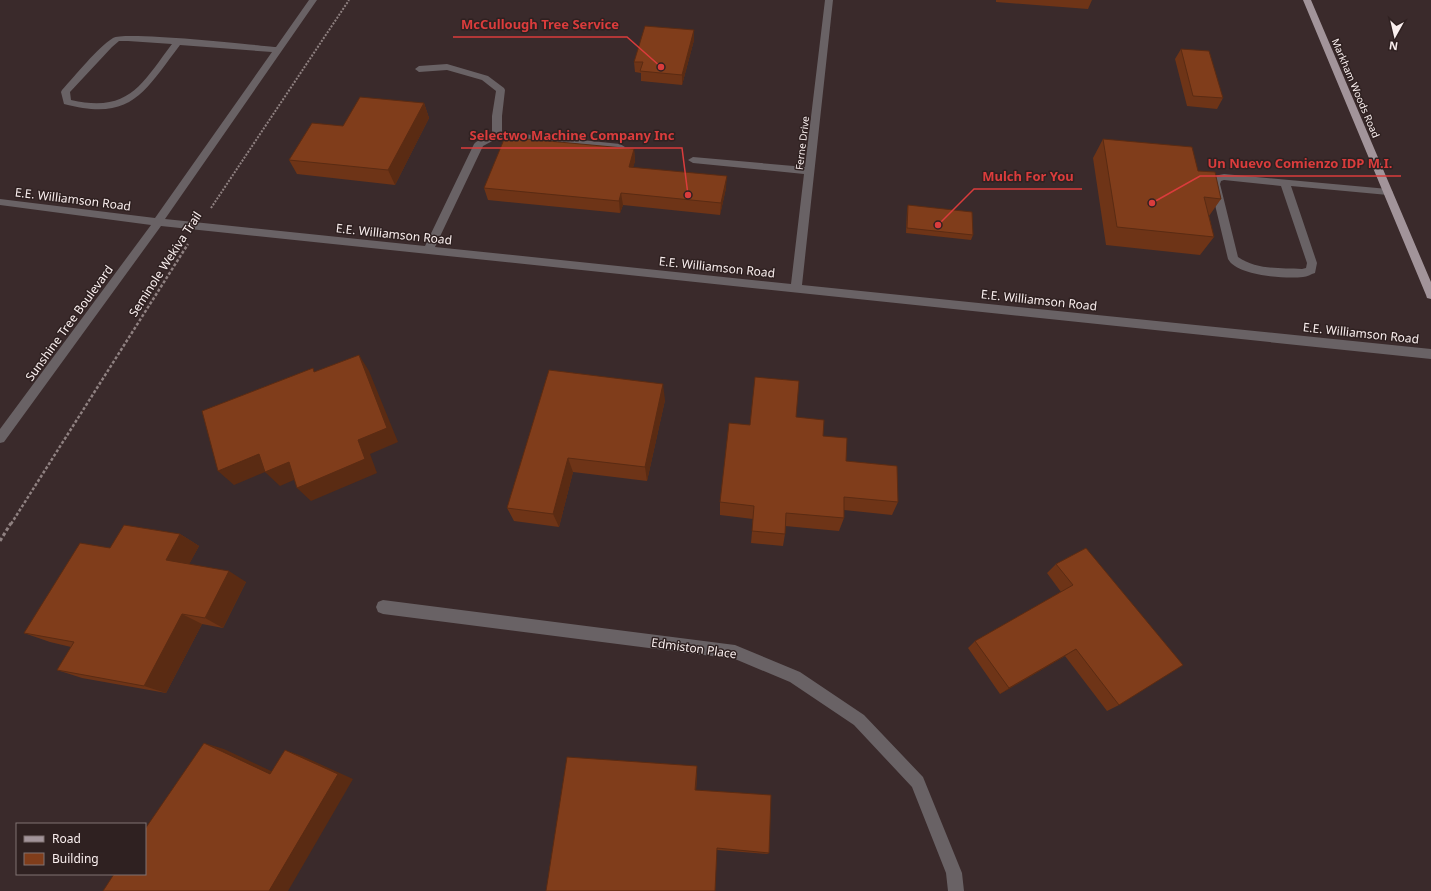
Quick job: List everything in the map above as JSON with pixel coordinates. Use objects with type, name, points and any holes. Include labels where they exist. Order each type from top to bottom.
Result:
[{"type":"main road","name":"Markham Woods Road","points":[[1307,0],[1431,295]]},
{"type":"street","name":"Sunshine Tree Boulevard","points":[[0,438],[158,222],[313,0]]},
{"type":"street","name":"Ferne Drive","points":[[796,289],[829,0]]},
{"type":"street","points":[[179,41],[140,90],[130,99],[110,106],[79,105],[67,102],[64,92],[109,45],[117,39],[128,38],[179,41],[278,50]]},
{"type":"street","points":[[419,69],[447,67],[485,78],[501,90],[497,116],[497,135]]},
{"type":"street","points":[[428,250],[479,144],[497,135],[620,148]]},
{"type":"street","points":[[693,160],[810,172]]},
{"type":"street","points":[[1286,183],[1312,263],[1311,270],[1303,273],[1249,269],[1240,265],[1233,259],[1215,184],[1217,178],[1224,177],[1388,192]]},
{"type":"street","name":"E.E. Williamson Road","points":[[0,202],[199,227],[1431,354]]},
{"type":"street","name":"Edmiston Place","points":[[384,607],[735,652],[795,677],[859,720],[918,782],[954,873],[956,891]]},
{"type":"path","name":"Seminole Wekiva Trail","points":[[0,541],[199,227],[349,0]]},
{"type":"building","points":[[645,26],[694,30],[682,75],[640,71],[643,62],[634,62]]},
{"type":"building","points":[[1181,49],[1209,51],[1223,98],[1193,96]]},
{"type":"building","points":[[360,97],[424,103],[388,170],[289,160],[312,123],[343,126]]},
{"type":"building","points":[[505,137],[634,149],[629,167],[727,176],[721,203],[621,193],[619,201],[484,188]]},
{"type":"building","points":[[1103,139],[1192,147],[1198,171],[1215,172],[1221,199],[1204,197],[1214,237],[1117,227]]},
{"type":"building","points":[[908,205],[972,212],[973,235],[907,228]]},
{"type":"building","points":[[359,355],[387,428],[358,440],[365,459],[297,488],[289,462],[265,472],[259,454],[218,471],[202,411],[313,368],[314,372]]},
{"type":"building","points":[[549,370],[663,384],[645,467],[568,458],[553,514],[507,508]]},
{"type":"building","points":[[755,377],[799,381],[796,417],[824,420],[823,436],[847,438],[846,461],[897,466],[898,502],[844,497],[844,518],[786,513],[785,534],[752,531],[754,506],[720,502],[729,423],[750,425]]},
{"type":"building","points":[[124,525],[180,534],[166,560],[229,571],[205,618],[182,614],[144,686],[57,670],[74,642],[24,633],[80,543],[110,548]]},
{"type":"building","points":[[1086,548],[1183,665],[1119,705],[1076,649],[1009,688],[975,641],[1073,585],[1056,564]]},
{"type":"building","points":[[204,743],[270,774],[285,750],[338,774],[269,891],[103,891],[113,875],[146,875],[146,828]]},
{"type":"building","points":[[567,757],[697,766],[695,790],[771,795],[769,853],[717,848],[715,891],[546,891]]},
{"type":"place","name":"McCullough Tree Service","points":[[661,67]]},
{"type":"place","name":"Selectwo Machine Company Inc","points":[[688,195]]},
{"type":"place","name":"Un Nuevo Comienzo IDP M.I.","points":[[1152,203]]},
{"type":"place","name":"Mulch For You","points":[[938,225]]}]
